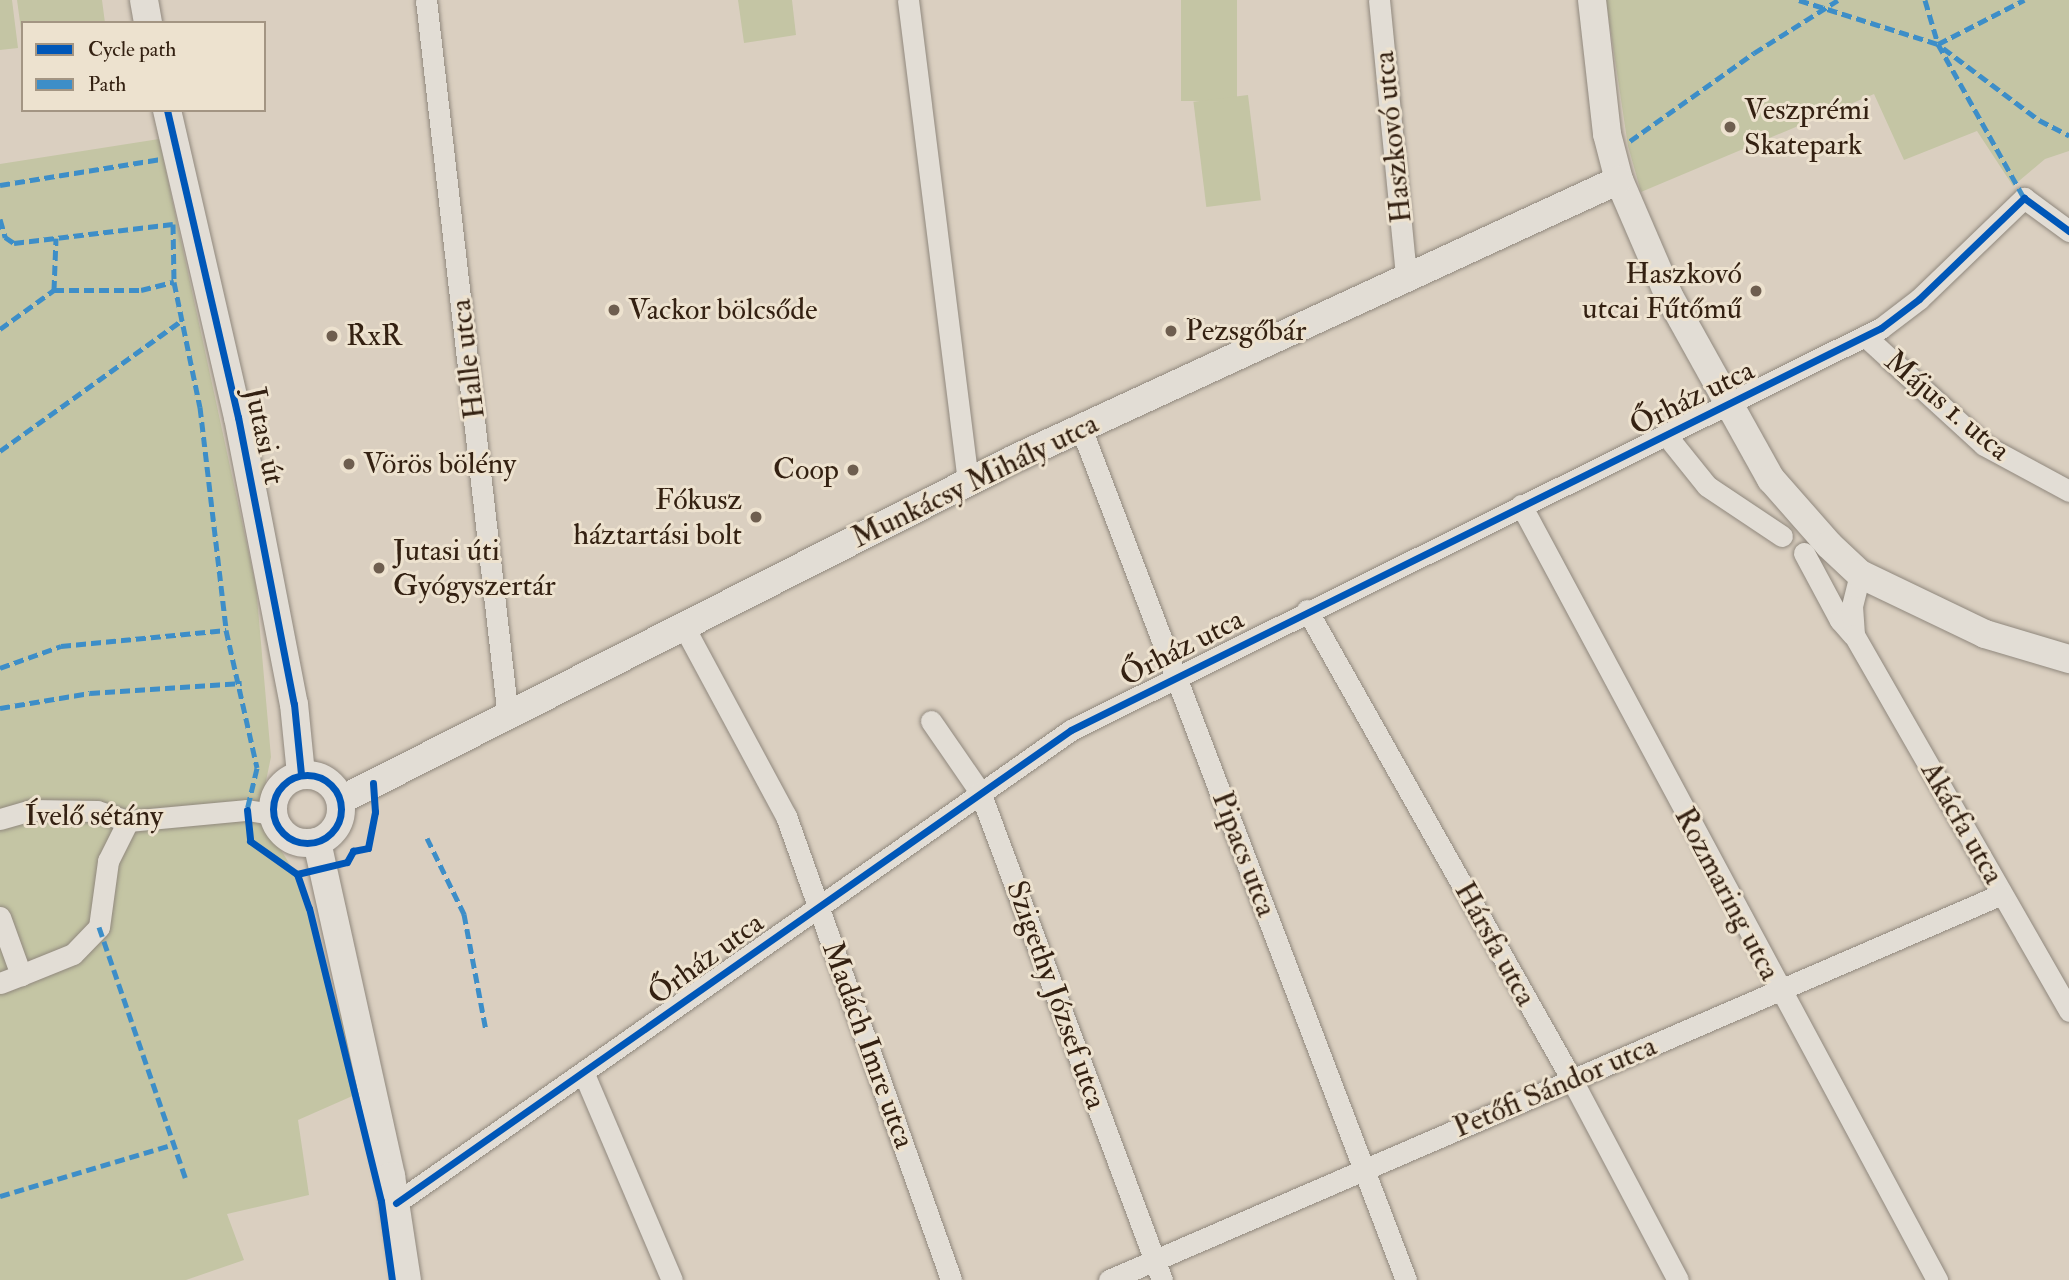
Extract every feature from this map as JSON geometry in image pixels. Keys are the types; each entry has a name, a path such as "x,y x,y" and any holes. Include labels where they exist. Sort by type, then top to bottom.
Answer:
{"street":[{"path":"144,0 148,21"},
{"name":"Halle utca","path":"426,0 508,718"},
{"path":"908,0 968,483"},
{"name":"Haszkovó utca","path":"1379,0 1406,275"},
{"path":"1592,0 1606,134 1619,180 1669,296 1728,408 1770,479 1829,545 1860,574 1985,634 2069,659"},
{"name":"Jutasi út","path":"167,112 241,431 294,704 301,775"},
{"name":"Munkácsy Mihály utca","path":"341,800 508,718 683,625 968,483 1406,275 1619,180"},
{"name":"Őrház utca","path":"396,1203 584,1074 1047,745 1307,610 1728,408 1900,316 2024,198 2069,231"},
{"name":"Május 1. utca","path":"1865,335 1984,445 2069,491"},
{"name":"Pipacs utca","path":"1082,428 1366,1168 1406,1280"},
{"path":"1666,436 1707,486 1782,536"},
{"name":"Rozmaring utca","path":"1521,505 1778,991 1937,1280"},
{"name":"Akácfa utca","path":"1804,553 1840,620 1854,635 2069,1011"},
{"name":"Akácfa utca","path":"1854,635 1852,606 1860,574"},
{"name":"Hársfa utca","path":"1307,610 1572,1080 1678,1280"},
{"name":"Madách Imre utca","path":"683,625 786,816 951,1280"},
{"name":"Szigethy József utca","path":"931,721 980,792 1158,1270"},
{"path":"301,775 330,783 341,800 334,830 317,842 289,838 273,814 279,788 301,775"},
{"name":"Ívelő sétány","path":"0,819 32,810 97,811 128,821 247,810 273,814"},
{"path":"0,983 73,954 99,927 108,861 128,821"},
{"path":"317,842 350,974 396,1203 407,1280"},
{"name":"Petőfi Sándor utca","path":"1108,1280 1158,1270 1366,1168 2002,894"},
{"path":"0,917 21,975"},
{"path":"584,1074 672,1280"}],"green space":[{"path":"0,0 12,0 18,48 0,50"},
{"path":"17,0 102,0 105,21 21,21 21,29"},
{"path":"738,0 792,0 796,35 744,43"},
{"path":"1181,0 1237,0 1237,101 1181,101"},
{"path":"1606,0 2069,0 2069,151 2045,159 2013,186 1977,131 1904,160 1874,94 1641,192 1628,146"},
{"path":"1248,95 1261,200 1206,207 1193,102"},
{"path":"159,139 256,586 271,757 259,814 292,868 366,1090 298,1120 309,1195 227,1214 244,1260 186,1280 0,1280 0,164"}],"marked path":[{"path":"1799,0 1938,44 2024,0"},
{"path":"1630,141 1754,53 1838,0"},
{"path":"1925,0 1938,44 2024,198"},
{"path":"1943,48 2039,120 2069,135"},
{"path":"0,185 161,159"},
{"path":"0,219 5,237 14,243 173,224 174,282 200,407 226,630 257,768 247,810"},
{"path":"54,290 56,238"},
{"path":"0,329 54,290 141,290 174,282"},
{"path":"0,451 181,321"},
{"path":"0,668 61,646 226,630"},
{"path":"0,708 90,693 242,683"},
{"path":"427,838 464,914 486,1030"},
{"path":"99,927 186,1180"},
{"path":"0,1196 171,1145"}],"cycle path":[{"path":"167,112 238,417 294,704 301,774"},
{"path":"396,1203 1071,730 1881,328 1919,299 2024,198 2069,231"},
{"path":"300,775 314,775 326,780 336,790 341,809 336,828 326,838 314,843 300,843 288,838 278,828 273,816 273,802 278,790 288,780 300,775"},
{"path":"297,874 347,862 353,851 368,848 375,812 373,783"},
{"path":"247,810 250,841 297,874 309,908 381,1201 392,1280"}],"place":[{"name":"Veszprémi Skatepark","path":"1730,127"},
{"name":"Haszkovó utcai Fűtőmű","path":"1756,291"},
{"name":"Vackor bölcsőde","path":"614,310"},
{"name":"Pezsgőbár","path":"1171,331"},
{"name":"RxR","path":"332,336"},
{"name":"Vörös bölény","path":"349,464"},
{"name":"Coop","path":"853,470"},
{"name":"Fókusz háztartási bolt","path":"756,517"},
{"name":"Jutasi úti Gyógyszertár","path":"379,568"}]}
